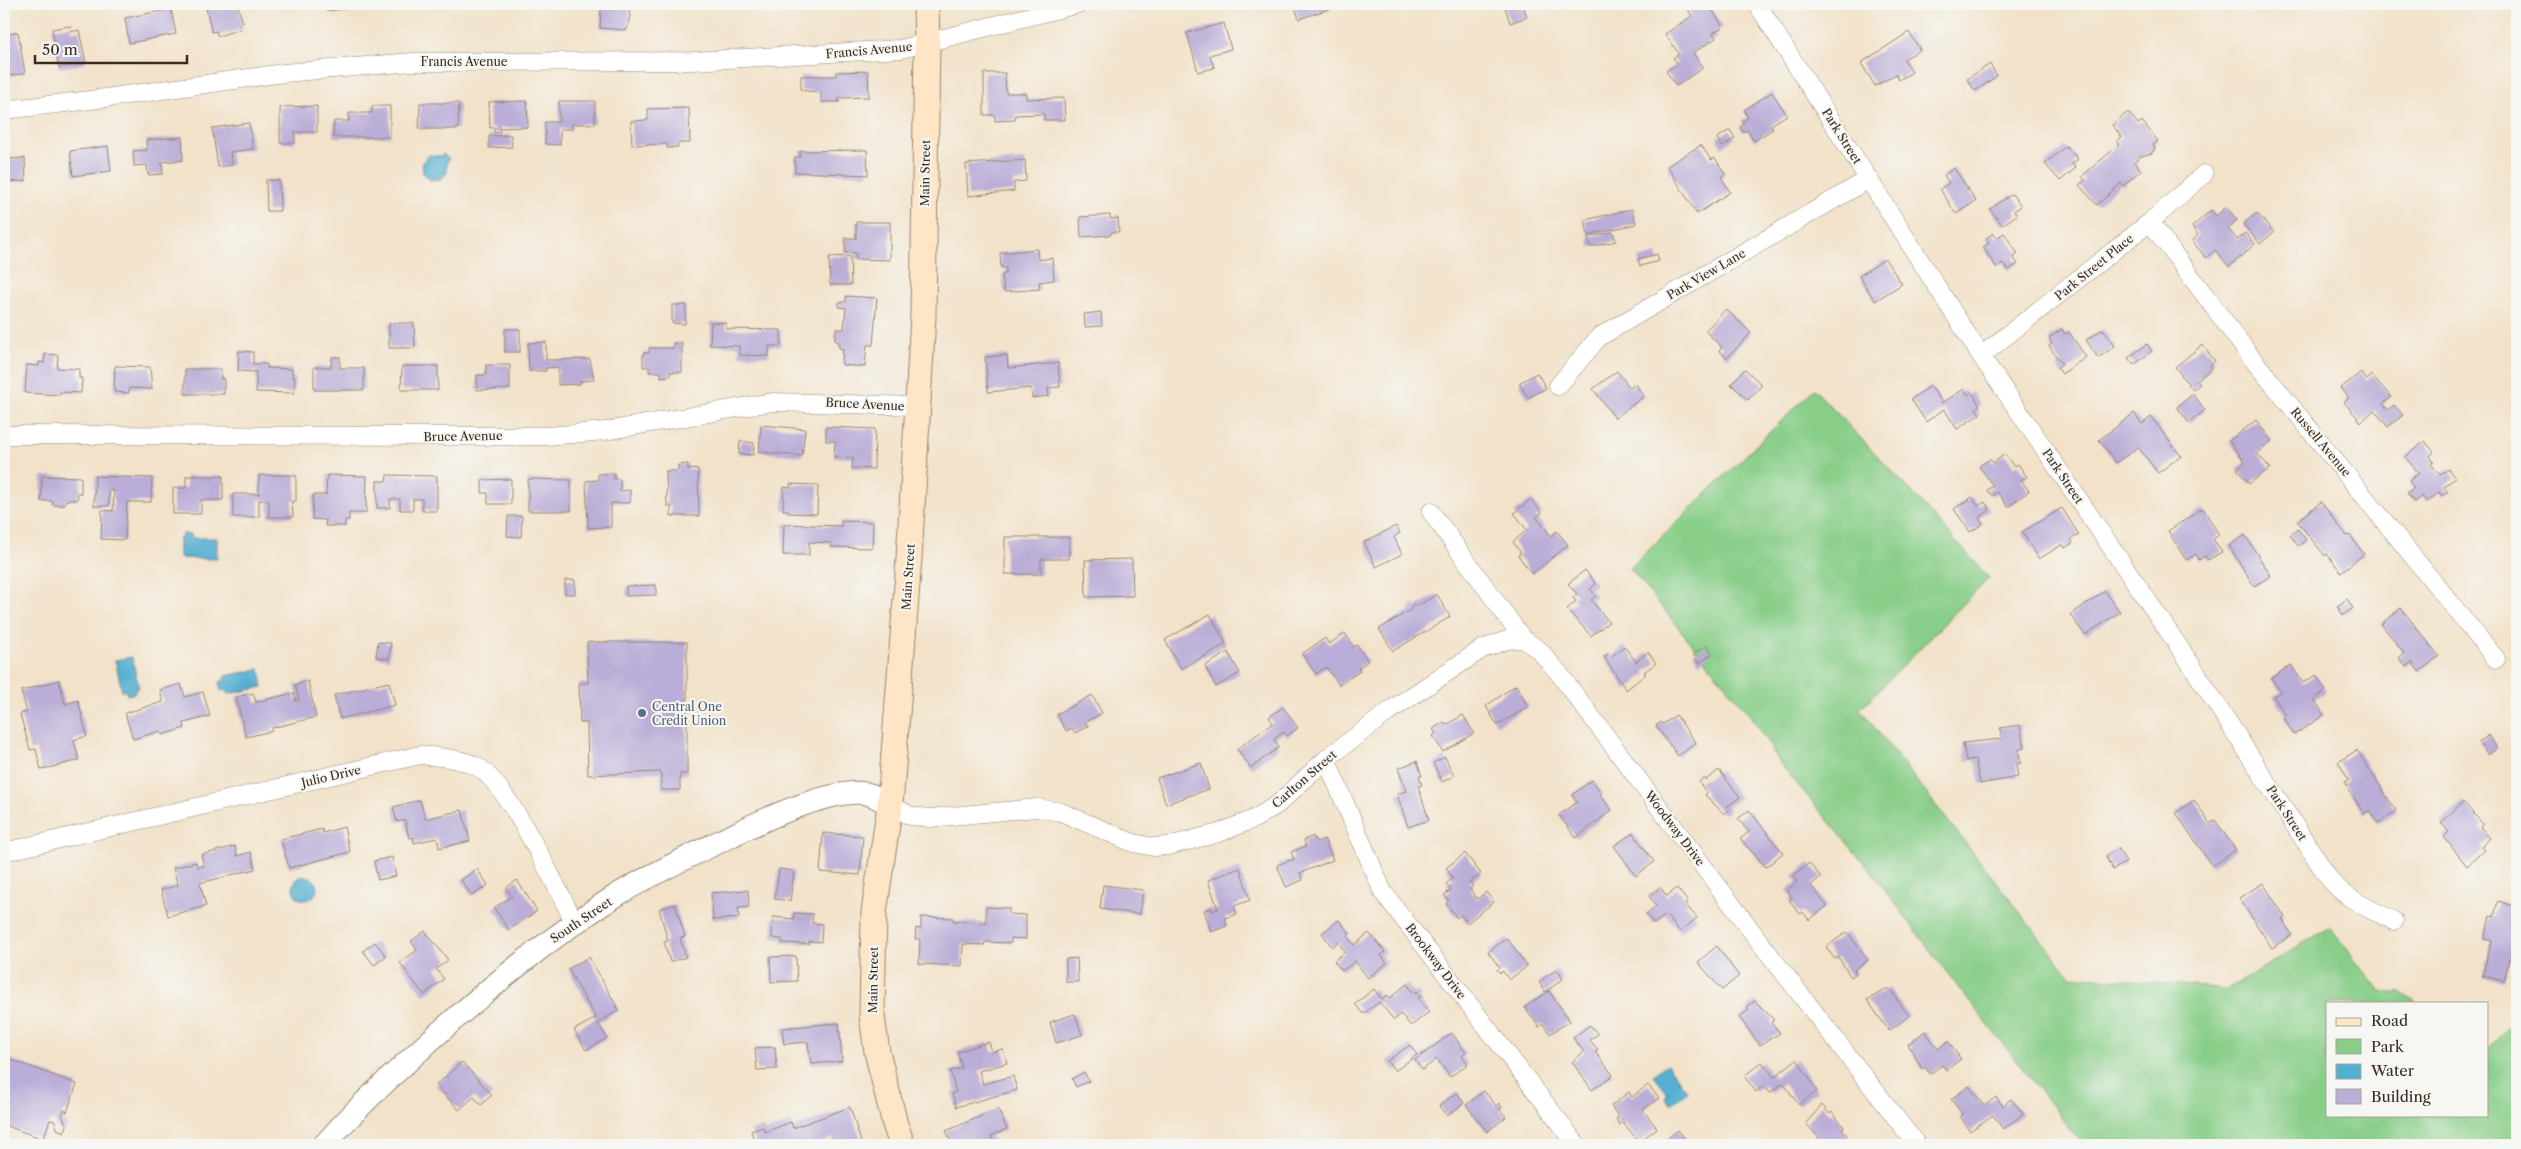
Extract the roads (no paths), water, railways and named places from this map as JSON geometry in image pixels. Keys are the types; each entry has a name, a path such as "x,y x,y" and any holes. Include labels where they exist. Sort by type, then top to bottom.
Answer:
{"main road":[{"name":"Main Street","path":"902,1145 877,1052 872,1016 874,912 890,805 904,635 918,406 923,316 926,4"}],"street":[{"name":"Francis Avenue","path":"4,110 284,73 408,62 692,60 901,49 927,44 1078,4"},
{"name":"Park Street","path":"1757,4 1981,356 2190,663 2331,881 2352,900 2394,921"},
{"name":"Park Street Place","path":"1981,356 2150,222 2204,174"},
{"name":"Park View Lane","path":"1558,386 1600,336 1869,179"},
{"name":"Russell Avenue","path":"2150,222 2251,357 2496,659"},
{"name":"Bruce Avenue","path":"4,435 542,436 597,432 772,402 918,406"},
{"name":"Woodway Drive","path":"1430,512 1523,639 1539,650 1558,672 1759,941 1918,1145"},
{"name":"Carlton Street","path":"890,805 910,816 930,818 1037,808 1062,812 1133,843 1154,847 1168,846 1219,833 1256,818 1278,804 1326,759 1391,710 1482,649 1507,640 1523,639"},
{"name":"Julio Drive","path":"4,852 420,755 451,758 477,767 492,778 513,807 575,923"},
{"name":"Brookway Drive","path":"1326,759 1384,892 1577,1145"},
{"name":"South Street","path":"324,1145 381,1086 494,983 575,923 659,871 747,828 794,808 831,797 862,792 876,796 890,805"}],"water":[{"path":"443,154 449,159 447,162 447,173 440,179 430,180 423,173 422,162 429,155 441,156"},
{"path":"182,534 191,534 192,538 217,538 217,559 179,558 179,538 182,538"},
{"path":"132,657 139,688 135,689 135,693 127,695 126,691 122,691 115,660"},
{"path":"260,669 263,687 228,694 224,690 221,691 219,682 223,681 225,676"},
{"path":"305,876 314,879 317,888 314,897 305,900 296,897 293,888 296,879"},
{"path":"1667,1064 1688,1092 1670,1104 1665,1097 1668,1094 1653,1075"}],"place":[{"name":"Central One Credit Union","path":"642,713"}]}
